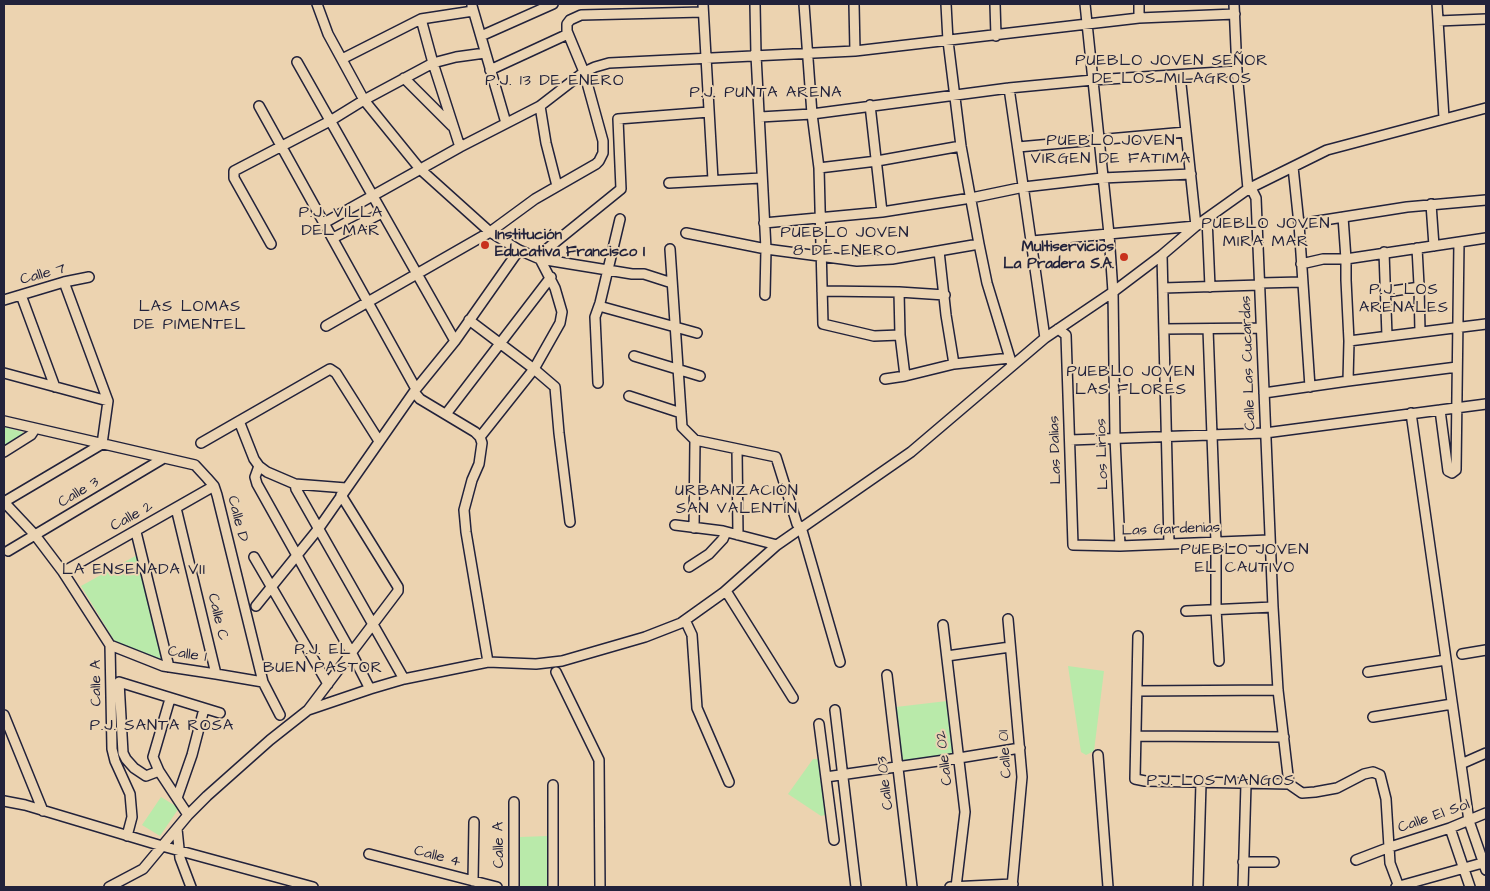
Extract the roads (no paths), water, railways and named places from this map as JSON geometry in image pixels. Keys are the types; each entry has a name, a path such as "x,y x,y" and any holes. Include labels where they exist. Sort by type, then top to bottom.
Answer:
{"street":[{"path":"317,4 328,34 364,100 420,169 490,232 519,250 539,258 632,274 644,274 672,283"},
{"path":"480,36 553,4"},
{"path":"755,4 761,178 766,249 765,295"},
{"path":"804,4 812,114 819,168 822,324 874,336 900,335"},
{"path":"854,4 855,51"},
{"path":"946,4 948,41 961,146 979,244 987,283 1012,362"},
{"path":"995,4 996,36"},
{"name":"Los Lirios","path":"1085,4 1109,234 1113,292 1115,438 1120,546"},
{"path":"1139,4 1140,18"},
{"name":"Calle Las Cucardas","path":"1234,4 1237,71 1248,189 1253,192 1256,198 1269,540 1278,690 1289,784"},
{"path":"1437,4 1444,118"},
{"path":"342,59 422,19 472,8 506,123"},
{"path":"326,326 490,232 535,199 596,164 602,153 603,141 584,72 566,28 568,22 573,18 581,15 656,8 703,8 713,180"},
{"path":"324,223 460,147 540,106 584,72 609,63 855,51 1140,18 1234,14"},
{"path":"422,19 433,63 460,147"},
{"path":"1438,21 1486,19"},
{"path":"490,70 568,34"},
{"path":"271,244 234,178 234,171 330,121 364,100 433,63 456,57 486,53"},
{"path":"297,62 455,341"},
{"path":"760,117 812,114 1009,88 1093,80 1237,71"},
{"path":"1180,75 1196,226"},
{"path":"404,78 453,127"},
{"path":"1009,88 1045,338"},
{"path":"870,105 882,212"},
{"path":"259,106 420,399 475,432 480,437 482,443 479,464 472,480 464,510 488,662"},
{"path":"540,106 546,143 557,186"},
{"path":"308,710 404,678 488,662 536,664 562,661 645,637 681,623 726,590 777,545 801,527 911,452 1012,362 1058,328 1113,292 1162,255 1206,218 1248,189 1327,150 1486,108"},
{"path":"539,258 621,189 618,118 708,112"},
{"path":"1018,146 1186,132"},
{"path":"819,168 877,161 961,146"},
{"path":"1293,167 1310,387"},
{"path":"764,223 882,212 971,198 1024,187 1102,178 1191,174"},
{"path":"669,183 761,178"},
{"path":"1298,224 1407,207 1486,200"},
{"path":"1431,204 1434,246"},
{"path":"333,238 382,212"},
{"path":"1343,217 1349,341 1348,381"},
{"path":"1206,218 1210,287"},
{"path":"598,382 595,316 620,219"},
{"path":"1032,241 1196,226"},
{"path":"686,233 766,249 857,262 892,259 979,244"},
{"path":"1301,264 1324,259 1346,259 1486,238"},
{"path":"1440,410 1448,471 1452,473 1456,470 1459,242"},
{"path":"1417,248 1420,287 1420,332"},
{"path":"670,249 682,427 695,440 776,457 797,524 801,527 840,662"},
{"path":"256,606 319,528 415,391 455,341 519,250"},
{"path":"939,251 954,364"},
{"path":"1384,252 1387,336"},
{"path":"1162,255 1169,544"},
{"path":"480,437 534,369 560,323 562,312 559,299 551,277 539,258"},
{"name":"Calle 7","path":"4,300 64,282 89,277"},
{"path":"446,414 551,277"},
{"path":"4,502 102,444 108,401 64,282"},
{"path":"1163,288 1302,282"},
{"path":"1386,292 1420,287"},
{"path":"822,291 899,292 945,295"},
{"path":"899,292 900,335 905,376"},
{"path":"21,295 55,387"},
{"path":"599,306 697,333"},
{"path":"469,320 534,369 555,389 570,522"},
{"path":"1349,341 1486,324"},
{"name":"Las Dalias","path":"1058,328 1066,335 1072,545"},
{"path":"1164,329 1262,328"},
{"path":"1208,329 1219,661"},
{"path":"634,356 700,376"},
{"path":"885,379 954,364 1012,362"},
{"path":"1264,393 1457,367"},
{"path":"201,443 330,369 336,373 379,442"},
{"path":"4,372 108,401"},
{"path":"629,396 681,413"},
{"path":"1070,440 1265,433 1486,404"},
{"path":"1138,636 1135,780 1289,784 1302,793 1337,788 1364,774 1373,772 1380,775 1386,799 1390,863 1398,887 1464,868 1485,865 1469,821 1411,413"},
{"name":"Calle D","path":"4,421 195,465 214,486 263,682 280,715"},
{"path":"239,421 254,458 259,466 267,472 295,484 344,492"},
{"path":"4,452 31,435 35,429"},
{"path":"694,528 695,440"},
{"path":"737,449 738,535"},
{"name":"Calle 3","path":"8,551 164,458"},
{"path":"259,466 255,479 370,689"},
{"path":"295,484 296,489 404,678"},
{"name":"Calle 2","path":"63,572 214,486"},
{"path":"109,887 142,869 188,815 207,796 270,740 308,710 396,595 398,587 344,492"},
{"name":"Calle A","path":"4,502 34,535 63,572 110,645 112,749 114,761 130,794 132,817 128,836"},
{"name":"Calle C","path":"176,508 216,674"},
{"path":"675,525 726,532 777,545"},
{"path":"136,532 169,667"},
{"path":"689,567 709,554 723,539 726,532"},
{"name":"Las Gardenias","path":"1072,545 1120,546 1269,540"},
{"path":"254,557 328,684"},
{"path":"726,590 793,698"},
{"path":"1186,611 1273,606"},
{"name":"Calle 01","path":"1008,619 1022,778 1012,885"},
{"path":"685,620 692,635 697,708 729,782"},
{"name":"Calle 02","path":"943,624 966,812 956,887"},
{"name":"Calle 1","path":"110,645 163,666 263,682"},
{"path":"947,656 1010,647"},
{"path":"1462,654 1486,650"},
{"path":"1368,672 1446,660"},
{"path":"556,672 599,760 600,887"},
{"name":"Calle 03","path":"887,675 912,887"},
{"path":"159,771 146,776 126,760 123,753 119,682 220,713"},
{"path":"1137,691 1278,690"},
{"path":"170,699 152,757 188,815"},
{"path":"1373,717 1452,704"},
{"path":"177,798 192,755 204,709"},
{"path":"835,710 856,887"},
{"path":"4,715 43,811"},
{"path":"819,724 834,840"},
{"path":"1136,736 1284,737"},
{"path":"826,778 1020,748"},
{"path":"1461,764 1486,753"},
{"path":"1098,755 1108,887"},
{"path":"1198,887 1201,783"},
{"path":"1243,887 1246,784"},
{"path":"553,785 553,887"},
{"path":"4,801 26,805 179,851 313,887"},
{"name":"Calle A","path":"514,802 514,887"},
{"name":"Calle El Sol","path":"1356,860 1450,828 1486,813"},
{"path":"473,881 474,822"},
{"path":"1450,828 1470,887"},
{"path":"177,829 180,858 191,887"},
{"name":"Calle 4","path":"369,854 498,887"},
{"path":"1243,862 1274,862"},
{"path":"950,887 1012,885"}],"place":[{"name":"Institución Educativa Francisco I","path":"485,245"},
{"name":"Multiservicios La Pradera S.A.","path":"1124,257"}],"district":[{"name":"PUEBLO JOVEN SEÑOR DE LOS MILAGROS","path":"1172,71"},
{"name":"P.J. 13 DE ENERO","path":"555,82"},
{"name":"P.J. PUNTA ARENA","path":"766,94"},
{"name":"PUEBLO JOVEN VIRGEN DE FATIMA","path":"1111,151"},
{"name":"P.J. VILLA DEL MAR","path":"341,223"},
{"name":"PUEBLO JOVEN MIRA MAR","path":"1266,234"},
{"name":"PUEBLO JOVEN 8 DE ENERO","path":"845,243"},
{"name":"P.J. LOS ARENALES","path":"1404,300"},
{"name":"LAS LOMAS DE PIMENTEL","path":"190,317"},
{"name":"PUEBLO JOVEN LAS FLORES","path":"1131,382"},
{"name":"URBANIZACIÓN SAN VALENTÍN","path":"737,501"},
{"name":"PUEBLO JOVEN EL CAUTIVO","path":"1245,560"},
{"name":"LA ENSENADA VII","path":"134,571"},
{"name":"P.J. EL BUEN PASTOR","path":"323,660"},
{"name":"P.J. SANTA ROSA","path":"162,727"},
{"name":"P.J. LOS MANGOS","path":"1221,782"}]}
